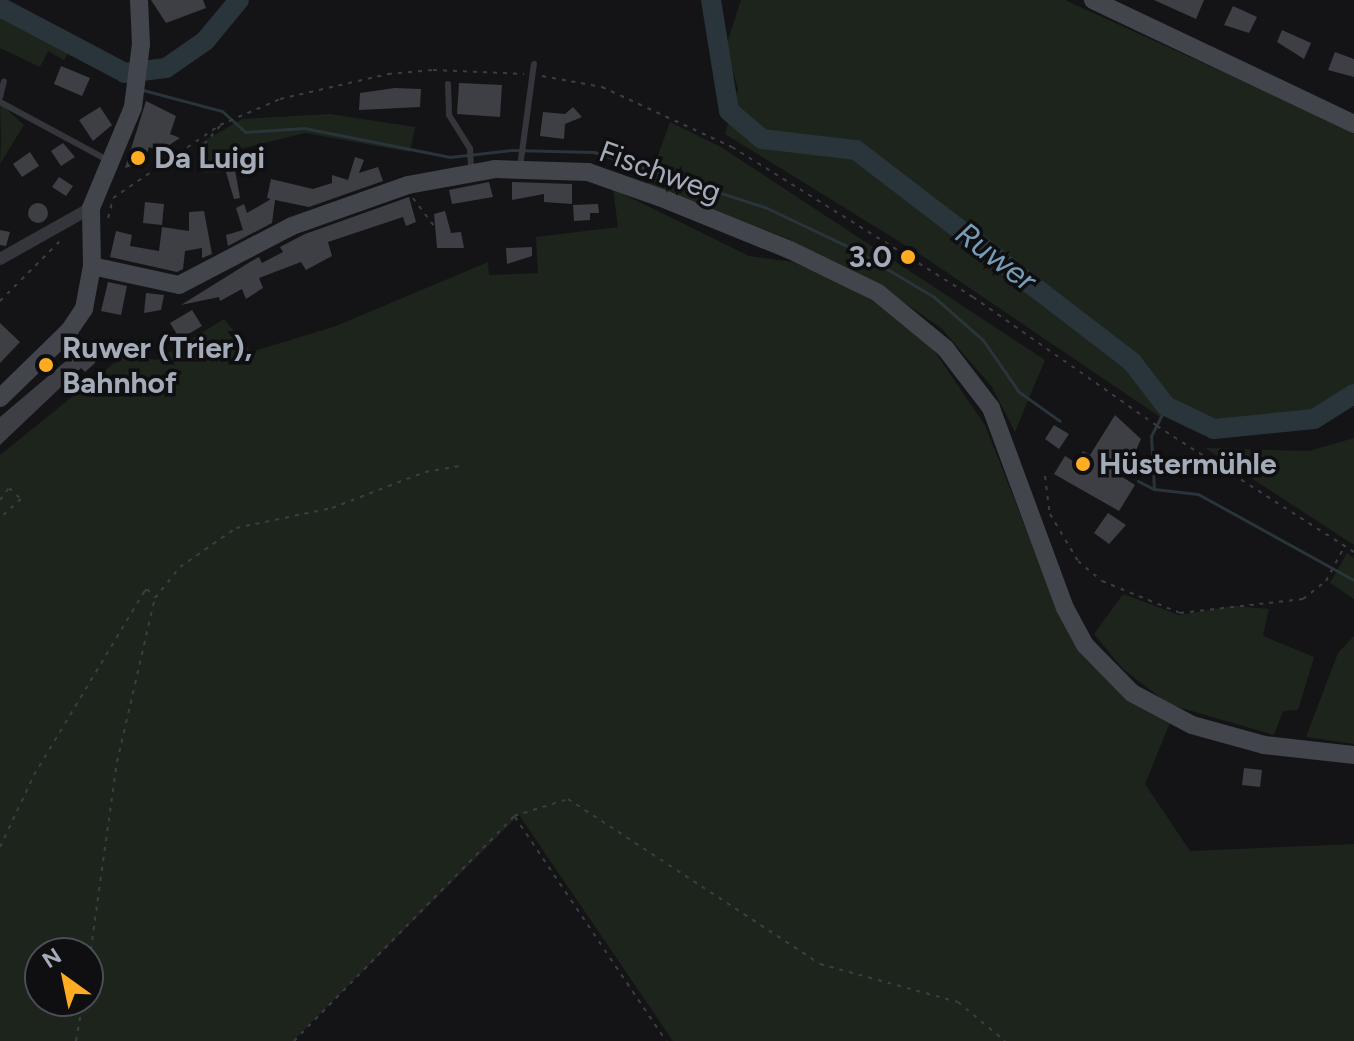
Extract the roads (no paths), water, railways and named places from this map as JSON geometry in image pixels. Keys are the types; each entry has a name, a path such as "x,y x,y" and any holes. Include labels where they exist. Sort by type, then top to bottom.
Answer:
{"main road":[{"path":"1093,0 1354,124"},
{"path":"0,398 74,324 87,298 92,266 91,208 133,107 141,44 140,8"},
{"name":"Fischweg","path":"92,266 179,285 292,226 471,166 520,160 588,172 659,197 827,266 921,323 969,374 991,408 1053,576 1085,645 1132,693 1161,712 1264,745 1354,755"}],"street":[{"path":"0,259 91,208"}],"lane":[{"path":"520,160 534,64"},
{"path":"4,81 0,99 112,163"},
{"path":"448,84 449,115 470,149 471,166"}],"waterway":[{"name":"Ruwer","path":"0,7 125,73 166,68 205,41 239,0"},
{"name":"Ruwer","path":"711,0 729,111 762,139 856,150 1132,362 1166,406 1214,429 1314,419 1354,394"},
{"path":"143,90 222,111 245,132 304,128 450,157 511,150 594,152 767,208 855,250 934,297 983,340 1019,392 1060,421"},
{"path":"1154,489 1151,436 1166,406"},
{"path":"1138,481 1154,489 1198,494 1354,580"}],"place":[{"name":"Da Luigi","path":"138,158"},
{"name":"3.0","path":"908,257"},
{"name":"Ruwer (Trier), Bahnhof","path":"46,365"},
{"name":"Hüstermühle","path":"1083,464"}]}
